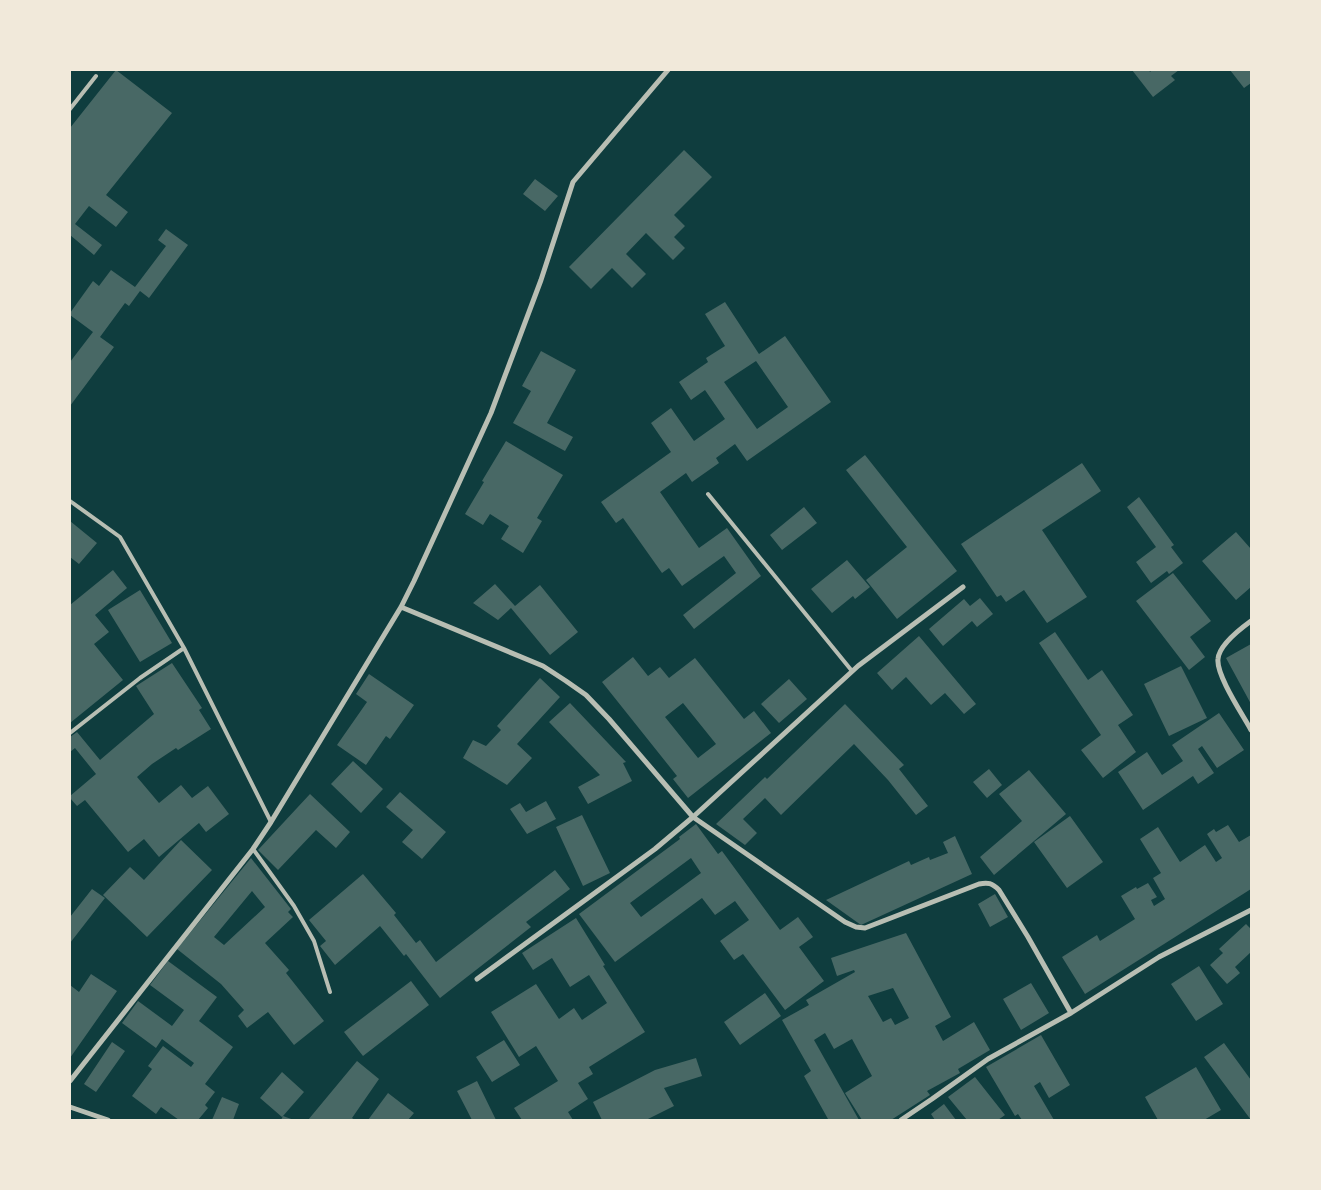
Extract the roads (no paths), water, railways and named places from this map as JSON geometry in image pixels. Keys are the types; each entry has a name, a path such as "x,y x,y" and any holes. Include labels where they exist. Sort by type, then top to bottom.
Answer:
{"street":[{"path":"70,1081 253,850 272,822 401,608 491,412 541,280 573,182 668,70"},
{"path":"477,979 655,850 852,671 963,587"},
{"path":"401,608 543,666 586,695 693,817 845,922 865,928 979,884 986,882 993,884 999,890 1024,929 1071,1013"},
{"path":"1251,621 1224,645 1218,659 1221,676 1251,730"},
{"path":"901,1120 988,1058 1071,1013 1158,957 1251,910"},
{"path":"70,1107 108,1120"}],"lane":[{"path":"70,109 96,76"},
{"path":"708,494 852,671"},
{"path":"70,501 120,537 184,648 272,822"},
{"path":"70,733 140,678 184,648"},
{"path":"253,850 294,906 314,941 330,992"}]}
